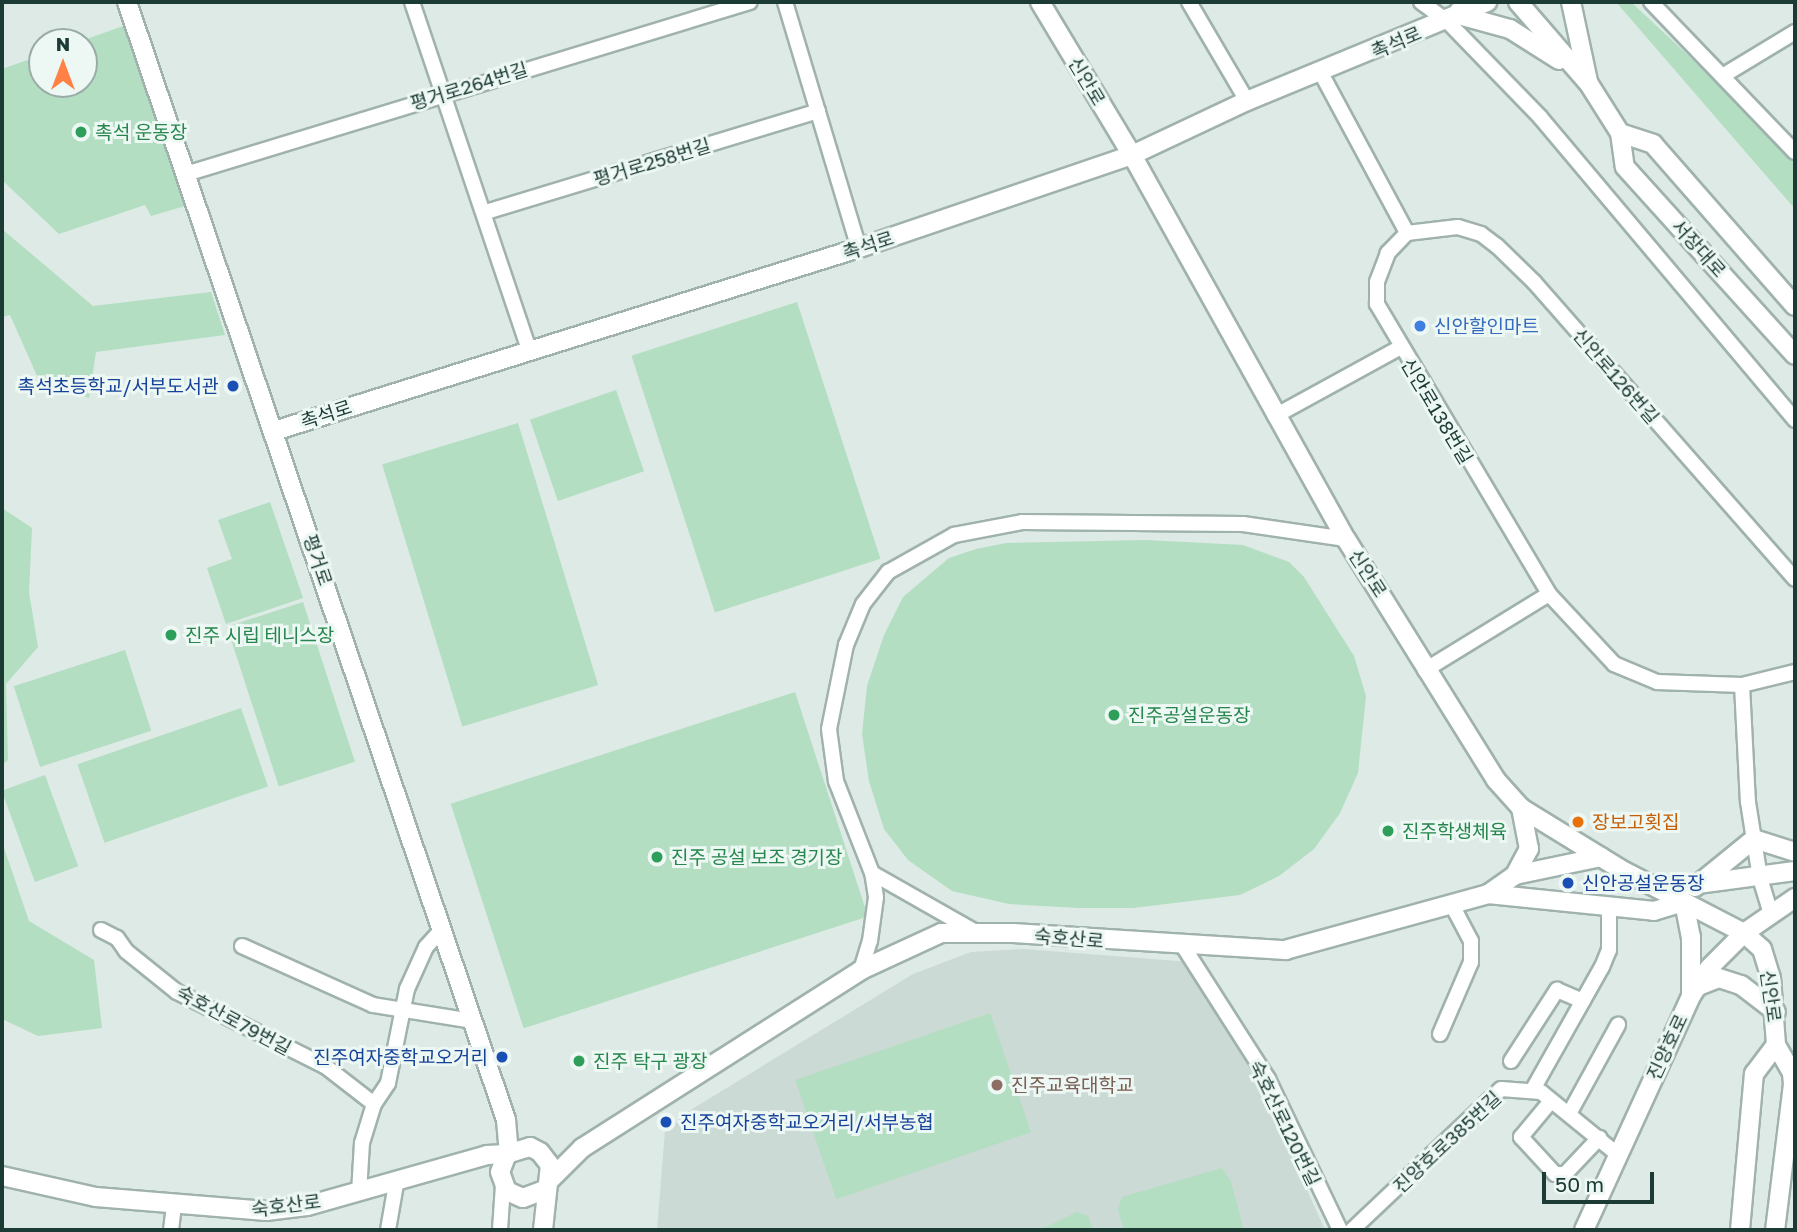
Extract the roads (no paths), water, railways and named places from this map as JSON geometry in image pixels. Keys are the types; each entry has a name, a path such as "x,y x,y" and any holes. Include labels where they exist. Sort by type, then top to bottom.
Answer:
{"street":[{"name":"평거로","path":"127,2 189,173 506,1120 508,1153"},
{"path":"412,2 486,212 529,349"},
{"name":"평거로264번길","path":"189,173 443,93 750,2"},
{"path":"785,2 859,248"},
{"name":"신안로","path":"1040,2 1132,155 1275,416 1346,539 1472,746 1521,808 1601,857 1744,933 1762,949 1776,1012 1776,1045 1794,1077 1775,1230"},
{"path":"1189,2 1247,102"},
{"name":"촉석로","path":"1421,2 1455,12"},
{"name":"촉석로","path":"274,431 529,349 859,248 1132,155 1455,12 1487,2"},
{"name":"서장대로","path":"1518,2 1589,85 1620,133 1625,167 1795,355"},
{"path":"1571,2 1589,85"},
{"path":"1651,2 1724,75 1795,152"},
{"path":"1455,12 1510,29 1536,42 1589,85"},
{"path":"1455,12 1795,420"},
{"path":"1724,75 1795,32"},
{"path":"1321,73 1407,233 1388,253 1377,282 1377,304 1399,348"},
{"name":"평거로258번길","path":"486,212 818,111"},
{"name":"서장대로","path":"1620,133 1653,144 1795,306"},
{"name":"신안로126번길","path":"1407,233 1458,227 1480,234 1497,246 1534,282 1794,577"},
{"name":"신안로138번길","path":"1275,416 1399,348 1549,594"},
{"path":"861,970 874,918 872,873 836,781 829,729 846,645 863,604 888,572 954,534 1022,522 1243,524 1346,539"},
{"path":"1425,670 1549,594 1614,664 1657,682 1742,685 1795,672"},
{"path":"1742,685 1742,746 1760,878 1771,914"},
{"path":"1515,875 1529,849 1521,808"},
{"path":"1754,839 1795,852"},
{"path":"1696,887 1754,839"},
{"name":"숙호산로","path":"582,1148 861,970 941,933 974,931 1183,946 1284,950 1308,947 1488,894 1515,875 1601,857"},
{"path":"1660,890 1795,871"},
{"path":"872,873 974,931"},
{"path":"1488,894 1654,911 1684,902 1691,937 1694,991 1719,978 1741,985 1776,1012"},
{"name":"진양호로","path":"1584,1230 1694,991 1744,933 1795,898"},
{"path":"1440,1034 1471,962 1471,941 1452,905"},
{"path":"1532,1091 1609,950 1609,906"},
{"path":"359,1193 362,1143 374,1104 387,1083 401,1011 417,965 442,929"},
{"name":"숙호산로79번길","path":"101,930 117,938 126,951 177,992 325,1066 374,1104"},
{"path":"242,946 373,1005 473,1021"},
{"name":"숙호산로120번길","path":"1183,946 1268,1079 1313,1182 1340,1230"},
{"path":"1511,1061 1557,990 1583,1001"},
{"path":"1569,1114 1618,1025"},
{"name":"신안로","path":"1740,1230 1754,1074 1776,1045"},
{"name":"진양호로385번길","path":"1352,1230 1501,1089 1532,1091 1551,1101 1617,1154"},
{"path":"1551,1101 1521,1137 1555,1174 1565,1174 1599,1138"},
{"path":"474,1162 508,1189 543,1230 550,1165 506,1120"},
{"path":"500,1230 508,1189 508,1153 523,1147 538,1150 582,1148"},
{"path":"508,1189 532,1197 582,1148"},
{"name":"숙호산로","path":"2,1175 96,1197 267,1211 359,1193 474,1162 493,1154 508,1153"},
{"path":"388,1230 396,1184"},
{"path":"171,1230 174,1204"}],"place":[{"name":"촉석 운동장","path":"81,132"},
{"name":"신안할인마트","path":"1420,326"},
{"name":"촉석초등학교/서부도서관","path":"233,386"},
{"name":"진주 시립 테니스장","path":"171,635"},
{"name":"진주공설운동장","path":"1114,715"},
{"name":"장보고횟집","path":"1578,822"},
{"name":"진주학생체육","path":"1388,831"},
{"name":"진주 공설 보조 경기장","path":"657,857"},
{"name":"신안공설운동장","path":"1568,883"},
{"name":"진주여자중학교오거리","path":"502,1057"},
{"name":"진주 탁구 광장","path":"579,1061"},
{"name":"진주교육대학교","path":"997,1085"},
{"name":"진주여자중학교오거리/서부농협","path":"666,1122"}]}
